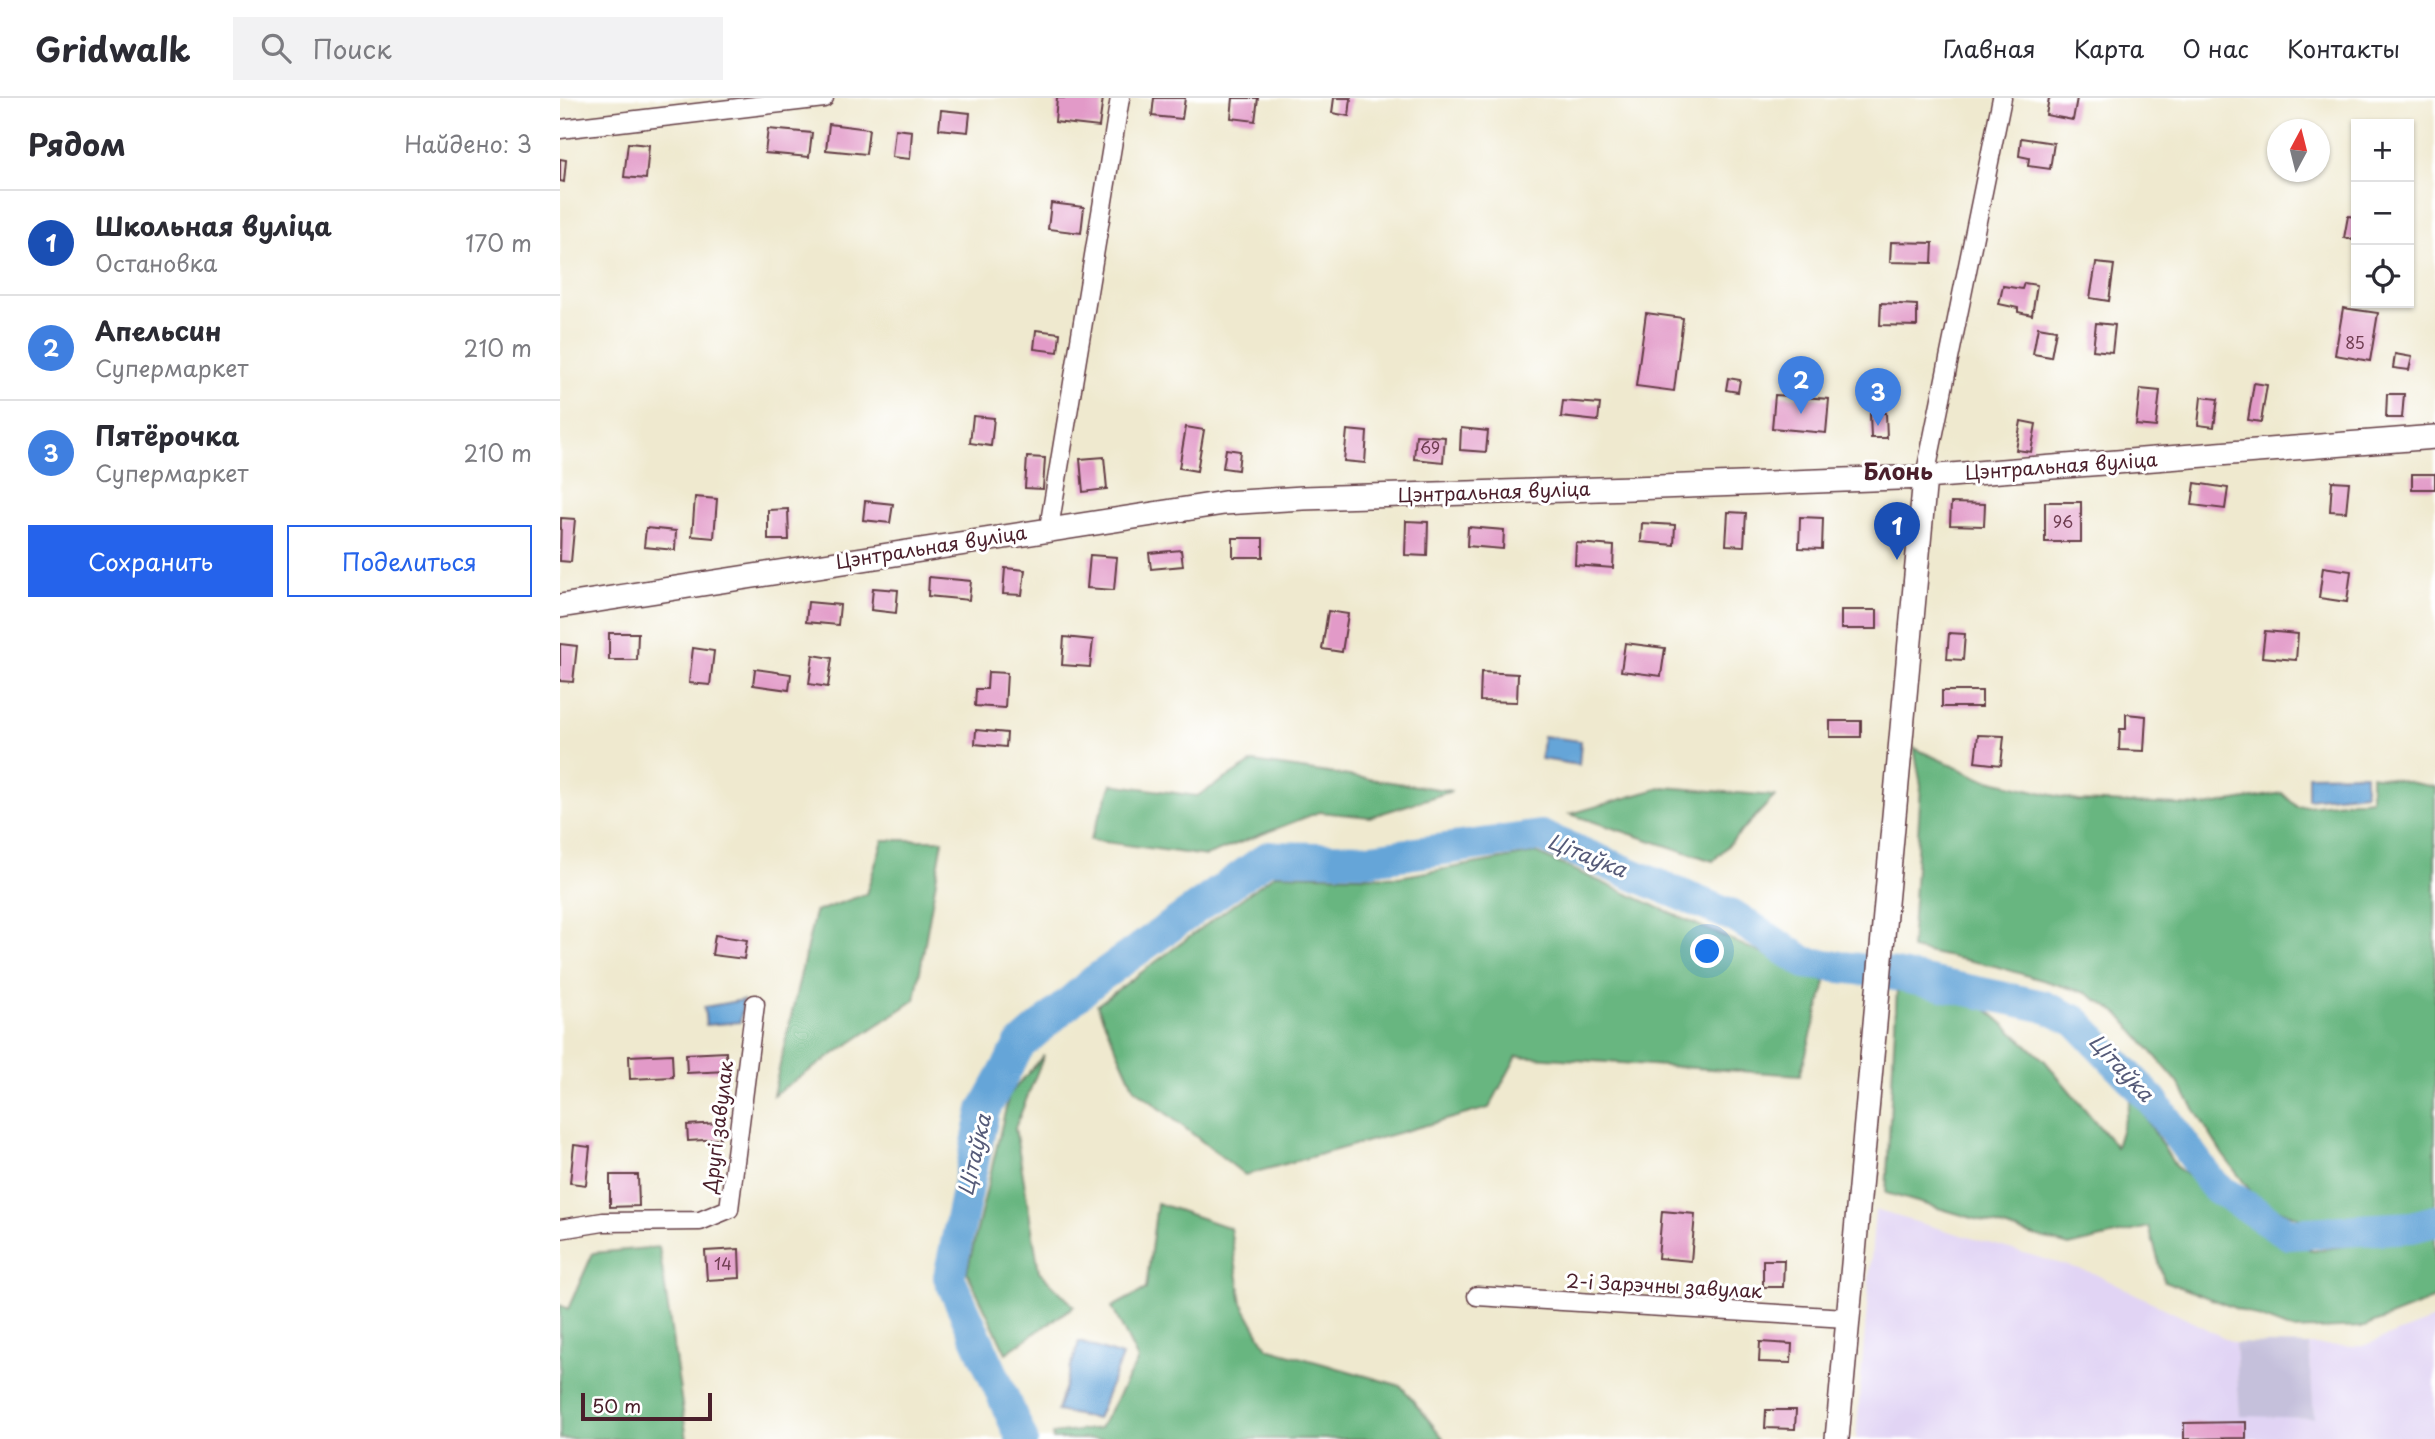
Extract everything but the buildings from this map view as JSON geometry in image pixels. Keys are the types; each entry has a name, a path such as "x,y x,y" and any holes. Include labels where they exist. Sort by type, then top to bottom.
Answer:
{"main road":[{"name":"Цэнтральная вуліца","path":"560,606 1049,528 1224,503 1925,477 2435,437"},
{"path":"1837,1439 1925,477"}],"street":[{"path":"560,129 824,98"},
{"path":"1049,528 1120,98"},
{"path":"1925,477 2002,98"},
{"name":"Другі завулак","path":"560,1229 603,1222 700,1221 729,1209 755,1004"},
{"name":"2-і Зарэчны завулак","path":"1477,1296 1847,1318"}],"shaded area":[{"path":"1875,1210 2093,1273 2235,1343 2240,1415 2314,1418 2309,1345 2362,1346 2435,1319 2435,1439 1856,1439"},
{"path":"2235,1343 2309,1345 2314,1418 2240,1416"}],"green space":[{"path":"1914,748 1980,778 2078,801 2205,806 2282,793 2297,807 2371,799 2371,775 2435,787 2435,1212 2362,1223 2302,1219 2258,1201 2223,1155 2177,1081 2119,1014 2086,993 1995,966 1911,949 1921,785"},
{"path":"1253,762 1452,791 1370,817 1319,812 1206,856 1090,840 1112,784 1197,796"},
{"path":"1664,787 1775,796 1713,861 1570,814"},
{"path":"883,840 943,840 915,1000 773,1095 815,912 866,894"},
{"path":"1536,853 1826,982 1800,1075 1517,1056 1489,1108 1245,1175 1134,1088 1097,1005 1275,874 1399,877"},
{"path":"1897,988 1982,1005 2045,1061 2116,1147 2132,1095 2175,1166 2247,1220 2313,1251 2435,1232 2435,1299 2364,1327 2292,1330 2164,1281 2149,1227 2069,1246 1886,1193"},
{"path":"1044,1055 1015,1128 1039,1271 1074,1306 1006,1353 967,1272 1009,1095"},
{"path":"1157,1203 1230,1228 1242,1303 1267,1348 1401,1386 1444,1439 1053,1439 1052,1434 1100,1428 1138,1360 1112,1307 1146,1289"},
{"path":"659,1247 687,1439 560,1439 560,1305 568,1309 593,1253"}],"water":[{"path":"1543,736 1581,741 1579,765 1541,759"},
{"path":"2365,774 2365,793 2308,799 2308,775"},
{"path":"743,1000 740,1022 706,1025 704,1007"},
{"path":"1079,1342 1122,1356 1097,1419 1057,1411"}],"waterway":[{"name":"Цітаўка","path":"1022,1439 949,1277 984,1110 1019,1046 1094,981 1268,857 1371,859 1541,836 1737,918 1806,963 1876,971 2043,1006 2076,1021 2152,1100 2214,1186 2289,1234 2412,1227 2435,1221"}],"place":[{"name":"Апельсин","path":"1801,414"},
{"name":"Пятёрочка","path":"1878,426"},
{"name":"Школьная вуліца","path":"1897,560"}],"district":[{"name":"Блонь","path":"1898,472"}]}
